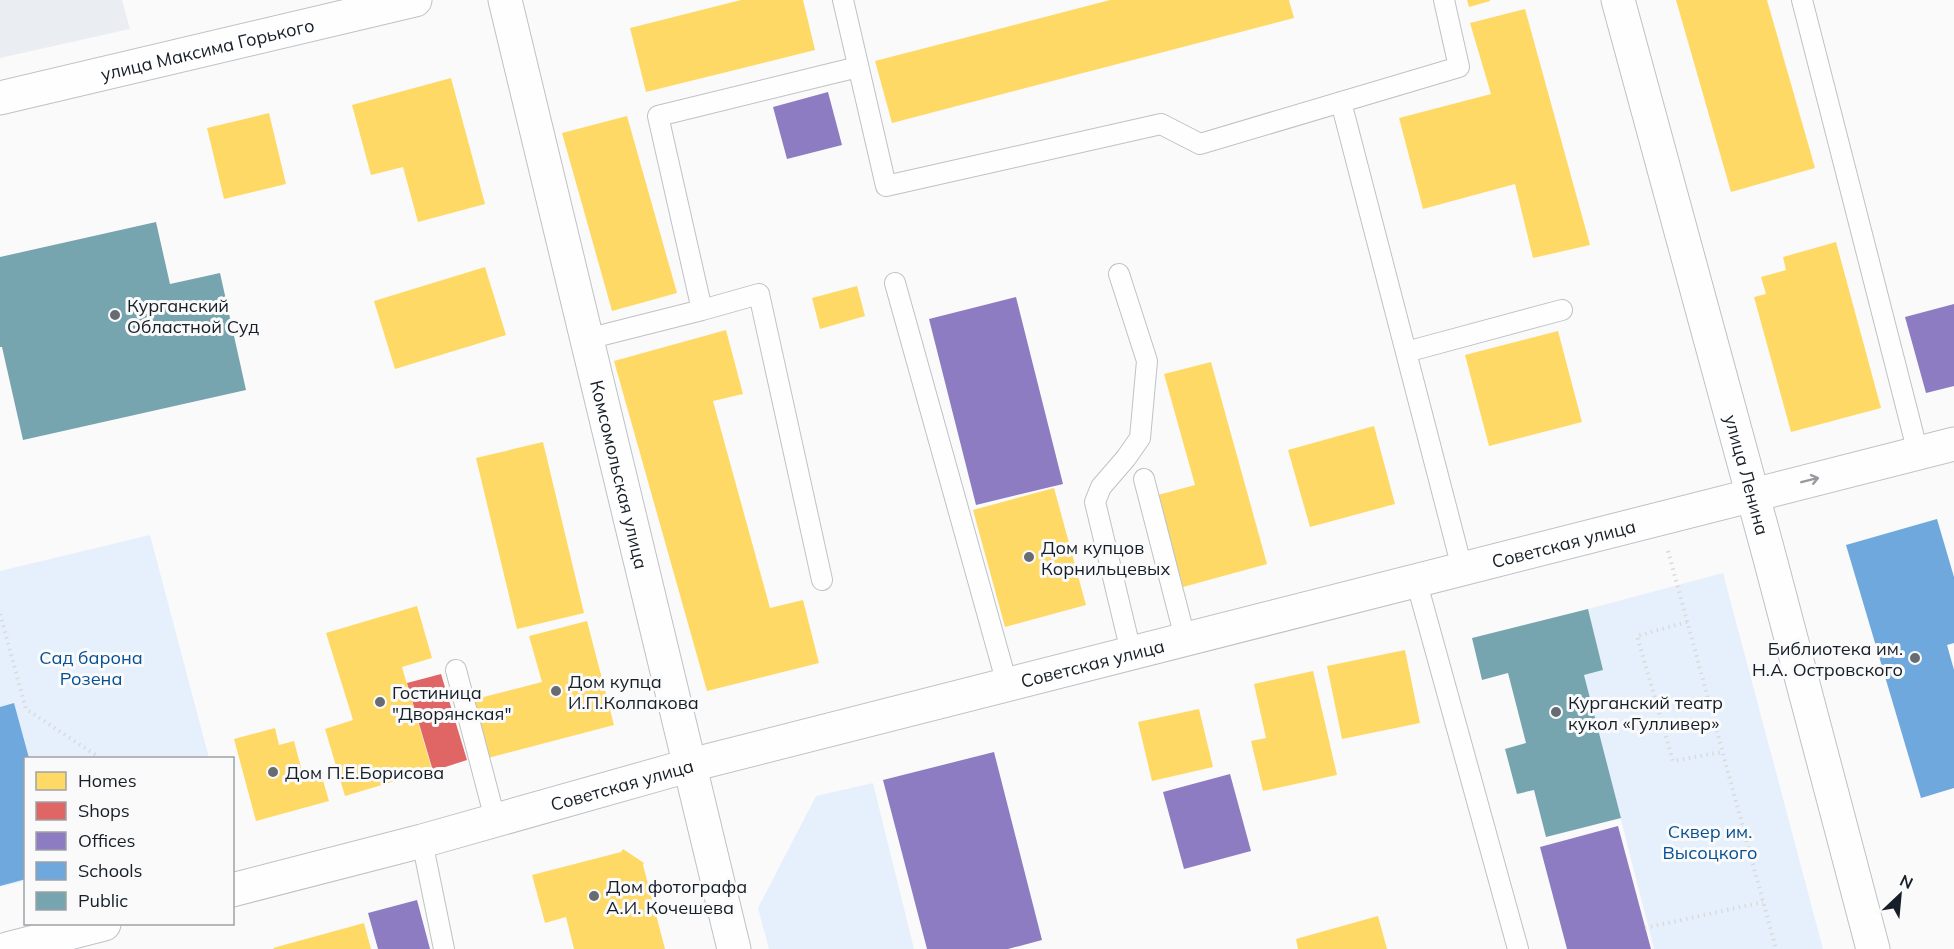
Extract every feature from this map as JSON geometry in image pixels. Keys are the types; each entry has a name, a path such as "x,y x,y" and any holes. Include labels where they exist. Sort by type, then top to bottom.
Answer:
{"street":[{"name":"улица Максима Горького","path":"0,98 415,0"},
{"name":"Комсомольская улица","path":"505,0 734,949"},
{"name":"улица Ленина","path":"1618,0 1753,495 1873,949"},
{"name":"Советская улица","path":"234,889 422,841 691,765 1954,444"},
{"path":"7,949 100,925"}],"lane":[{"path":"843,0 886,186 1161,124 1200,144 1459,67 1444,0"},
{"path":"1802,0 1918,453"},
{"path":"702,310 658,116 858,67"},
{"path":"1341,102 1462,568"},
{"path":"1119,274 1147,361 1140,438 1101,487 1095,502 1131,652"},
{"path":"895,283 1007,684"},
{"path":"587,339 759,294 822,580"},
{"path":"1406,352 1562,310"},
{"path":"1144,479 1185,638"},
{"path":"1416,580 1518,949"},
{"path":"456,670 495,819"},
{"path":"422,841 444,949"}],"path":[{"path":"1659,519 1776,949"},
{"path":"0,614 26,709 97,757"},
{"path":"1687,622 1637,636 1673,761 1722,752"},
{"path":"1645,928 1764,902"}],"shaded area":[{"path":"0,0 122,0 130,29 0,58"}],"green space":[{"name":"Сад барона Розена","path":"150,535 209,757 24,757 24,881 0,887 0,571"},
{"name":"Сквер им. Высоцкого","path":"1723,573 1823,949 1654,949 1584,675 1603,670 1588,609"},
{"path":"873,783 914,949 769,949 758,908 816,796"}],"building: Homes":[{"path":"741,0 803,0 815,50 646,92 630,28"},
{"path":"1110,0 1289,0 1294,18 892,123 875,61"},
{"path":"1467,0 1490,0 1490,1 1469,7"},
{"path":"1676,0 1767,0 1815,168 1731,192"},
{"path":"1525,9 1590,245 1533,258 1515,184 1423,209 1399,118 1491,94 1470,23"},
{"path":"451,78 485,204 418,222 403,167 371,175 352,105"},
{"path":"269,113 286,184 224,199 207,128"},
{"path":"627,116 677,293 612,311 562,133"},
{"path":"1836,242 1881,408 1791,432 1754,297 1766,294 1761,277 1786,270 1783,257"},
{"path":"485,267 506,335 395,369 374,301"},
{"path":"857,286 865,316 820,329 812,298"},
{"path":"726,330 743,394 713,401 770,608 803,600 819,663 707,691 614,361"},
{"path":"1558,331 1582,422 1489,446 1465,355"},
{"path":"1211,362 1267,564 1183,587 1158,495 1195,485 1164,374"},
{"path":"1374,426 1395,504 1310,527 1288,450"},
{"path":"543,442 584,613 517,629 476,458"},
{"name":"Дом купцов Корнильцевых","path":"1054,488 1086,605 1005,627 973,510"},
{"name":"Гостиница \"Дворянская\"","path":"417,606 432,658 402,667 432,770 345,796 325,729 353,720 326,633"},
{"name":"Дом купца И.П.Колпакова","path":"587,621 614,725 488,758 472,700 542,682 529,636"},
{"path":"1405,650 1420,723 1342,739 1327,666"},
{"path":"1313,671 1337,775 1263,791 1251,741 1266,738 1254,684"},
{"path":"1199,709 1213,767 1152,781 1138,722"},
{"name":"Дом П.Е.Борисова","path":"275,728 279,745 294,741 303,775 320,770 329,801 256,821 234,739"},
{"name":"Дом фотографа А.И. Кочешева","path":"623,849 644,863 665,949 574,949 566,917 545,923 532,875 621,852"},
{"path":"1378,916 1387,949 1298,949 1296,939"},
{"path":"364,923 371,949 273,948"}],"building: Shops":[{"path":"441,674 467,760 433,771 407,683"}],"building: Offices":[{"path":"828,92 842,145 787,159 773,107"},
{"path":"1016,297 1063,484 976,505 929,319"},
{"path":"1954,304 1954,386 1926,393 1905,317"},
{"path":"994,752 1042,940 1008,949 927,949 883,780"},
{"path":"1230,774 1251,851 1184,869 1163,792"},
{"path":"1618,826 1651,949 1567,949 1540,847"},
{"path":"417,900 430,949 378,949 368,913"}],"building: Schools":[{"name":"Библиотека им. Н.А. Островского","path":"1937,519 1954,577 1954,643 1947,645 1954,670 1954,788 1921,798 1846,545"},
{"path":"14,703 29,757 24,757 24,880 0,886 0,707"}],"building: Public":[{"name":"Курганский Областной Суд","path":"156,222 170,284 220,273 246,390 23,440 2,347 0,347 0,257"},
{"name":"Курганский театр кукол «Гулливер»","path":"1588,609 1603,670 1584,675 1621,818 1546,837 1534,790 1517,794 1505,749 1526,743 1508,673 1482,680 1472,638"}],"place":[{"name":"Курганский Областной Суд","path":"115,315"},
{"name":"Дом купцов Корнильцевых","path":"1029,557"},
{"name":"Библиотека им. Н.А. Островского","path":"1915,658"},
{"name":"Дом купца И.П.Колпакова","path":"556,691"},
{"name":"Гостиница \"Дворянская\"","path":"380,702"},
{"name":"Курганский театр кукол «Гулливер»","path":"1556,712"},
{"name":"Дом П.Е.Борисова","path":"273,772"},
{"name":"Дом фотографа А.И. Кочешева","path":"594,896"}]}
